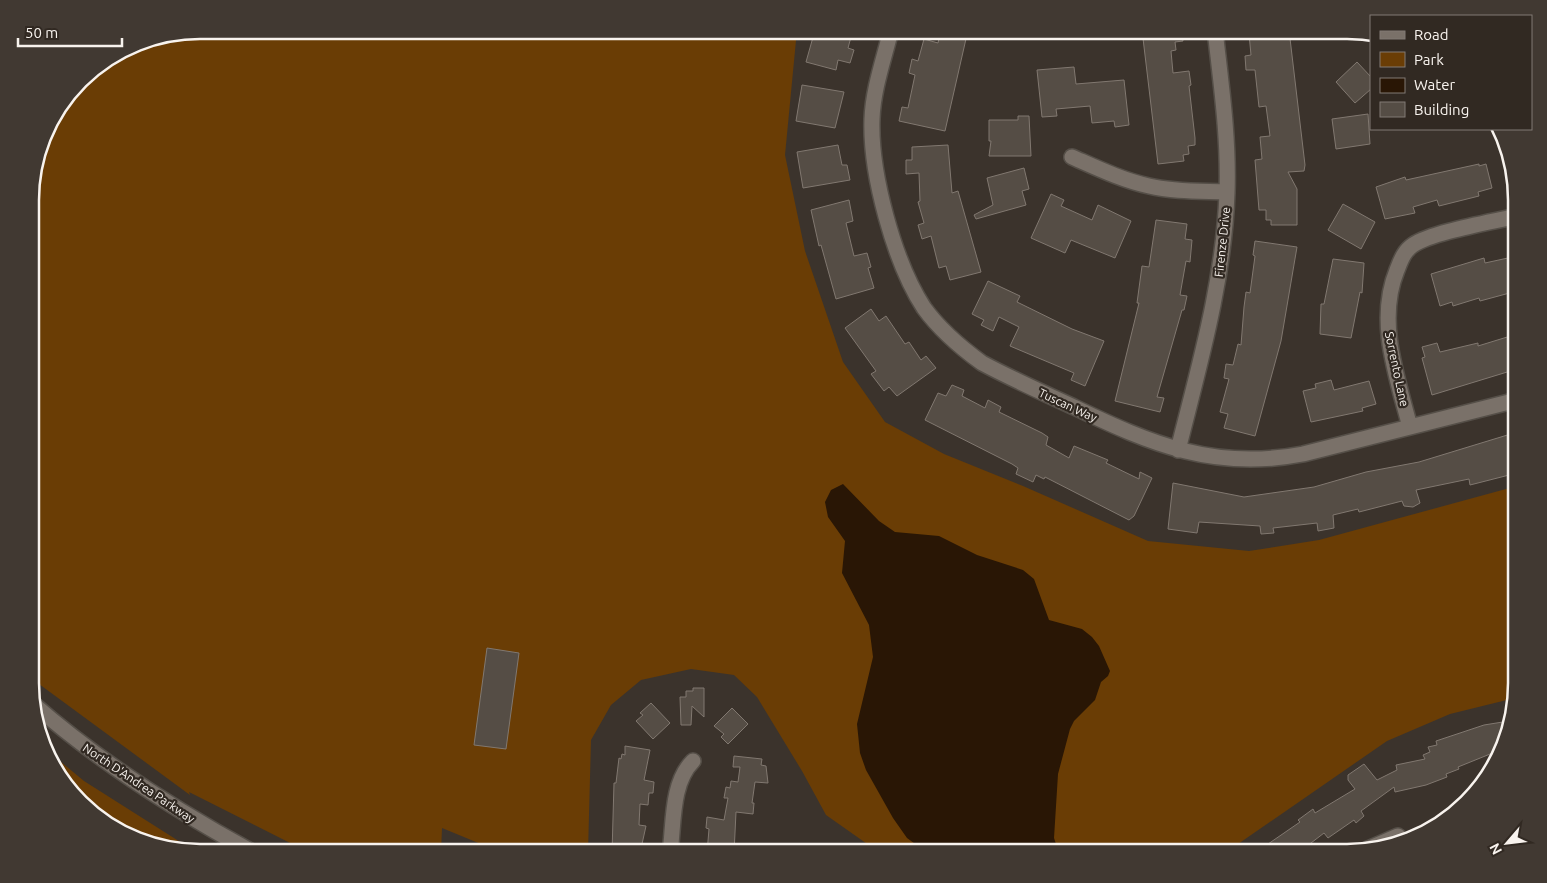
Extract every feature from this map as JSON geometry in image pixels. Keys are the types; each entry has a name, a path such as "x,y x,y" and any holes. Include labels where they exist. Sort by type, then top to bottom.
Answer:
{"street":[{"name":"Tuscan Way","path":"889,39 875,90 872,117 875,166 896,246 911,285 924,308 941,329 982,363 1134,436 1178,450 1240,459 1285,458 1508,402"},
{"name":"Firenze Drive","path":"1178,450 1218,280 1227,192 1227,147 1216,39"},
{"path":"1072,157 1127,180 1151,187 1227,192"},
{"name":"Sorrento Lane","path":"1410,427 1388,330 1390,291 1400,251 1428,238 1508,218"},
{"name":"North D'Andrea Parkway","path":"41,711 68,734 181,813 238,844"},
{"path":"671,844 678,783 684,769 693,761"}],"green space":[{"path":"189,39 796,39 785,155 805,251 843,362 885,422 944,454 1023,486 1148,541 1249,551 1319,540 1508,488 1507,700 1450,714 1387,741 1238,844 867,844 826,815 757,697 734,675 691,669 641,680 611,705 591,740 588,844 481,844 442,828 441,844 292,844 189,792 190,795 39,683 40,179 44,158 51,138 72,102 94,79 110,66 129,55 158,44"},
{"path":"58,760 84,781 182,843 158,839 119,823 102,811 79,789"}],"water":[{"path":"843,484 879,521 895,532 939,536 977,555 1023,570 1034,579 1049,620 1082,629 1099,646 1110,671 1108,676 1101,682 1095,700 1074,721 1070,729 1058,774 1054,838 1056,844 915,844 907,838 893,818 866,770 860,753 857,724 873,657 869,625 842,573 845,541 828,517 825,502 831,490"}],"building":[{"path":"812,39 850,39 848,48 854,50 850,63 838,60 836,70 806,62"},
{"path":"924,39 938,43 939,39 966,39 945,131 899,121 902,107 908,108 915,75 909,73 912,59 918,61"},
{"path":"1143,39 1183,39 1183,41 1175,42 1176,50 1171,51 1173,73 1189,71 1195,145 1188,146 1189,154 1183,155 1184,161 1158,164"},
{"path":"1249,39 1290,39 1305,165 1304,171 1288,172 1297,189 1297,225 1271,225 1271,220 1266,220 1266,210 1259,210 1255,160 1262,159 1260,137 1270,136 1266,106 1259,107 1255,70 1246,70 1245,56 1251,55"},
{"path":"1357,62 1370,76 1370,90 1355,103 1336,82"},
{"path":"1074,67 1076,84 1124,80 1129,125 1115,127 1114,121 1092,123 1090,106 1056,109 1057,116 1042,117 1037,70"},
{"path":"802,85 844,92 835,128 796,121"},
{"path":"1368,114 1370,144 1336,149 1332,119"},
{"path":"1018,116 1029,116 1031,156 989,156 991,141 989,141 989,120 1018,120"},
{"path":"838,145 842,165 847,165 850,180 803,188 797,152"},
{"path":"948,145 952,193 958,191 981,272 950,280 946,266 939,268 931,236 922,239 918,225 924,223 918,202 920,201 919,173 906,174 906,160 912,160 912,147"},
{"path":"1479,164 1479,166 1486,164 1492,188 1478,192 1479,196 1439,206 1437,200 1413,207 1415,213 1385,219 1376,187 1405,177 1406,180"},
{"path":"1024,168 1029,189 1022,191 1026,205 976,219 974,215 993,205 987,178"},
{"path":"1051,194 1064,200 1061,206 1092,220 1098,205 1131,221 1115,258 1071,240 1065,253 1031,238"},
{"path":"849,200 853,221 846,223 854,256 867,253 871,267 868,268 874,288 836,299 821,245 819,246 811,210"},
{"path":"1343,204 1375,222 1361,249 1328,230"},
{"path":"1156,220 1187,224 1185,239 1192,240 1190,262 1186,261 1180,295 1187,296 1184,310 1182,310 1157,397 1164,398 1160,412 1115,401 1139,303 1137,303 1142,266 1149,267"},
{"path":"1255,241 1297,247 1281,341 1255,436 1224,428 1228,414 1220,412 1229,379 1224,378 1226,364 1233,365 1238,344 1241,345 1246,292 1250,293"},
{"path":"1484,258 1485,263 1508,258 1508,293 1480,301 1479,298 1453,306 1452,302 1440,306 1431,274"},
{"path":"1333,259 1364,263 1362,293 1360,292 1351,338 1320,334 1321,304 1324,304"},
{"path":"988,281 1020,296 1017,302 1072,329 1104,341 1085,386 1071,380 1074,373 1010,346 1019,327 999,317 993,331 981,325 984,320 972,314"},
{"path":"871,309 879,321 886,316 905,344 909,342 921,360 926,356 936,368 897,396 889,387 884,391 871,374 876,371 845,328"},
{"path":"1508,337 1508,372 1432,395 1422,358 1425,357 1422,347 1437,343 1440,352 1478,343 1478,346"},
{"path":"1331,380 1334,390 1369,381 1376,404 1362,408 1363,411 1311,422 1303,391 1316,388 1315,384"},
{"path":"952,385 964,390 962,396 985,408 988,400 1001,407 999,412 1042,433 1048,437 1046,445 1069,458 1074,446 1108,460 1106,463 1139,479 1140,472 1152,478 1134,516 1129,520 1045,477 1044,479 1036,475 1033,482 1016,474 1018,468 1012,464 925,420 938,393 946,396"},
{"path":"1508,435 1508,475 1470,485 1469,479 1416,490 1420,503 1413,507 1404,506 1402,501 1359,512 1358,509 1333,515 1334,528 1318,531 1317,523 1273,528 1274,533 1261,534 1260,526 1199,522 1197,533 1168,529 1173,483 1244,497 1314,487 1366,472 1419,462"},
{"path":"487,648 519,653 506,749 474,745"},
{"path":"693,688 704,688 704,717 692,706 691,725 681,725 680,697 686,697 686,691 693,691"},
{"path":"651,703 670,723 653,739 636,721 643,715 640,713"},
{"path":"732,708 748,724 728,744 721,737 724,734 714,726"},
{"path":"1503,722 1492,753 1458,767 1459,769 1446,774 1447,777 1426,785 1395,792 1394,787 1361,811 1364,816 1356,823 1354,820 1328,838 1324,833 1310,844 1268,844 1300,822 1298,820 1313,809 1315,813 1355,789 1348,780 1348,775 1364,764 1377,780 1397,770 1396,765 1425,759 1423,755 1430,752 1428,747 1437,745 1436,741 1484,725"},
{"path":"625,746 650,750 644,780 654,782 653,793 649,793 648,805 640,804 639,825 646,826 642,844 612,844 614,783 616,783 619,758 621,759 622,754 625,755"},
{"path":"734,756 762,759 761,765 766,766 768,783 755,782 752,803 754,803 753,814 736,812 734,844 708,844 709,829 706,828 707,817 724,820 728,798 724,798 726,787 730,788 731,781 738,782 740,767 733,767"}]}
